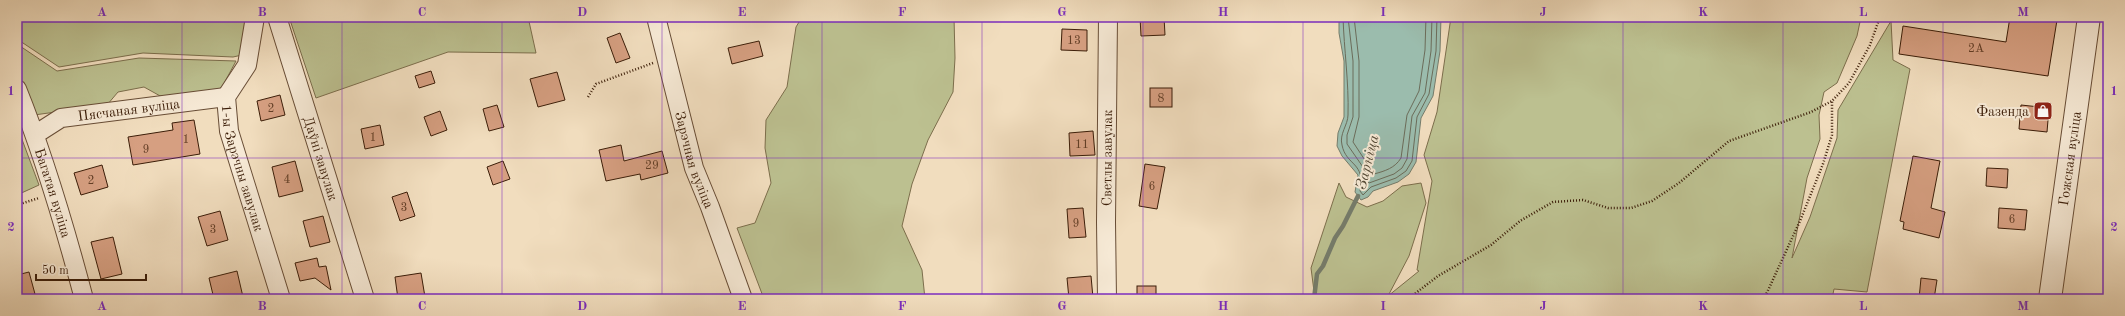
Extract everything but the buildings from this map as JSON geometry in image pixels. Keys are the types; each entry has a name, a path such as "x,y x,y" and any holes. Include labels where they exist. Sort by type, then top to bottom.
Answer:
{"street":[{"name":"1-ы Зарэчны завулак","path":"256,17 247,65 226,97 229,131 281,299"},
{"name":"Даўні завулак","path":"277,17 365,299"},
{"name":"Зарэчная вуліца","path":"656,17 694,168 743,299"},
{"name":"Светлы завулак","path":"1107,299 1106,222 1108,17"},
{"name":"Гожская вуліца","path":"2050,299 2089,17"},
{"name":"Багатая вуліца","path":"17,89 36,134 55,193 84,299"},
{"name":"Пясчаная вуліца","path":"36,134 61,118 226,97"}],"path":[{"path":"1408,299 1438,276 1491,245 1520,220 1553,202 1583,200 1608,208 1631,208 1645,203 1679,183 1729,141 1811,112 1832,101 1852,77 1870,45 1880,17"},
{"path":"588,97 596,84 666,58"},
{"path":"1764,299 1800,221 1823,164 1832,135 1832,101"},
{"path":"17,205 55,193"}],"green space":[{"path":"17,17 247,17 242,55 233,57 143,53 59,67 17,39"},
{"path":"289,17 528,17 536,53 448,52 316,98"},
{"path":"802,17 954,17 955,58 953,92 928,140 912,184 902,226 922,270 925,299 764,299 737,228 755,223 771,183 765,148 766,120 787,87 796,27"},
{"path":"1451,17 1861,17 1857,36 1837,83 1824,92 1819,115 1820,139 1807,178 1792,258 1810,217 1837,138 1838,110 1891,21 1893,60 1910,69 1867,292 1834,289 1832,299 1315,299 1311,268 1339,183 1346,197 1367,207 1383,201 1402,186 1421,183 1426,203 1409,256 1388,296 1419,271 1417,270 1432,181 1424,155 1437,112"},
{"path":"17,44 57,71 139,58 236,61 220,91 162,97 144,87 118,92 107,105 34,115 17,73"},
{"path":"17,126 39,185 17,195"}],"water":[{"path":"1339,17 1441,17 1440,51 1433,96 1421,118 1416,162 1409,174 1398,182 1373,191 1368,197 1361,200 1355,192 1358,175 1342,156 1337,146 1338,133 1344,117 1344,61 1339,33"}],"waterway":[{"name":"Зарніца","path":"1314,299 1317,274 1323,266 1335,238 1343,226 1358,196"}],"place":[{"name":"Фазенда","path":"2043,111"}]}
